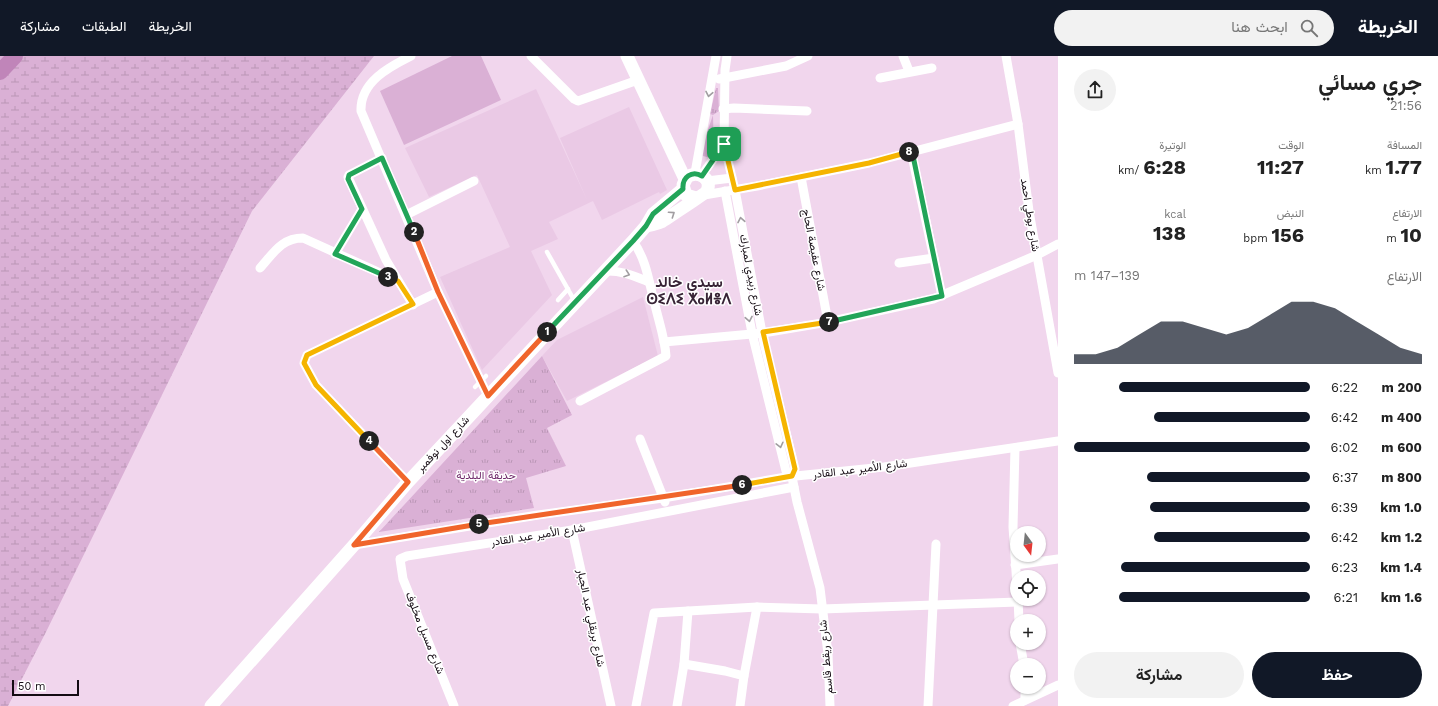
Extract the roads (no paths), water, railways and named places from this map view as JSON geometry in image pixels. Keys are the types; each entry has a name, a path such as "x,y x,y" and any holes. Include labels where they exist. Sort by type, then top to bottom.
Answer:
{"main road":[{"path":"628,56 672,150 694,179 708,188 700,197 660,222 646,226"},
{"path":"694,179 686,195 700,197"},
{"name":"شارع اول نوفمبر","path":"211,706 408,482 633,241 646,226 653,214 694,179"}],"street":[{"path":"412,56 380,74 367,89 362,102 361,111 438,292 488,396"},
{"path":"531,56 574,99 578,101 638,80"},
{"path":"694,179 716,56"},
{"name":"شارع زبيدي لمبارك","path":"727,56 724,78 724,144 735,190 763,332 795,469 792,476"},
{"path":"712,79 786,66 808,56"},
{"path":"903,56 909,71"},
{"name":"شارع بوطي احمد","path":"1006,56 1018,124 1025,188 1058,373"},
{"path":"880,78 909,71 932,68"},
{"path":"723,109 734,108 807,112"},
{"path":"700,197 869,163 1018,124"},
{"path":"694,179 724,144"},
{"path":"912,151 942,296"},
{"path":"382,158 348,176 386,260 413,304"},
{"name":"شارع عفيصة الحاج","path":"801,177 828,322"},
{"path":"694,179 732,178"},
{"path":"406,215 474,181"},
{"path":"725,191 752,333 786,471 792,476"},
{"path":"335,254 362,209"},
{"path":"260,268 283,243 292,238 302,238 398,281"},
{"path":"580,401 666,357 664,342 643,260 633,241"},
{"path":"664,342 763,332 828,322 942,296 1037,255 1058,244"},
{"path":"899,263 934,258"},
{"path":"605,271 616,270 649,282"},
{"path":"408,482 316,385 304,363 307,355 438,292"},
{"path":"640,439 668,511"},
{"name":"شارع الأمير عبد القادر","path":"354,545 546,513 663,498 792,476 884,467 1058,441"},
{"path":"1015,448 1013,527 1015,570"},
{"name":"شارع ريقط قاسم","path":"792,476 820,588 828,654 830,706"},
{"name":"شارع الأمير عبد القادر","path":"400,559 407,556 572,530 794,488"},
{"name":"شارع بريقلي عبد الجبار","path":"572,530 611,706"},
{"path":"928,706 936,544"},
{"name":"شارع مسبل مخلوف","path":"400,559 403,579 454,706"},
{"path":"1015,565 1058,559"},
{"path":"636,706 653,614 657,612 757,607 822,609 933,606 1010,601"},
{"path":"740,706 757,607"},
{"path":"677,706 684,664 688,611"},
{"path":"684,664 744,676"},
{"path":"1013,706 1058,685"},
{"path":"1025,694 1025,700"}],"lane":[{"path":"547,252 575,302"},
{"path":"558,300 568,289"}],"waterway":[{"path":"0,72 15,56"}],"district":[{"name":"سيدي خالد ⵙⵉⴷⵉ ⵅⴰⵍⴻⴷ","path":"689,290"}],"park label":[{"name":"حديقة البلدية","path":"486,475"}]}
